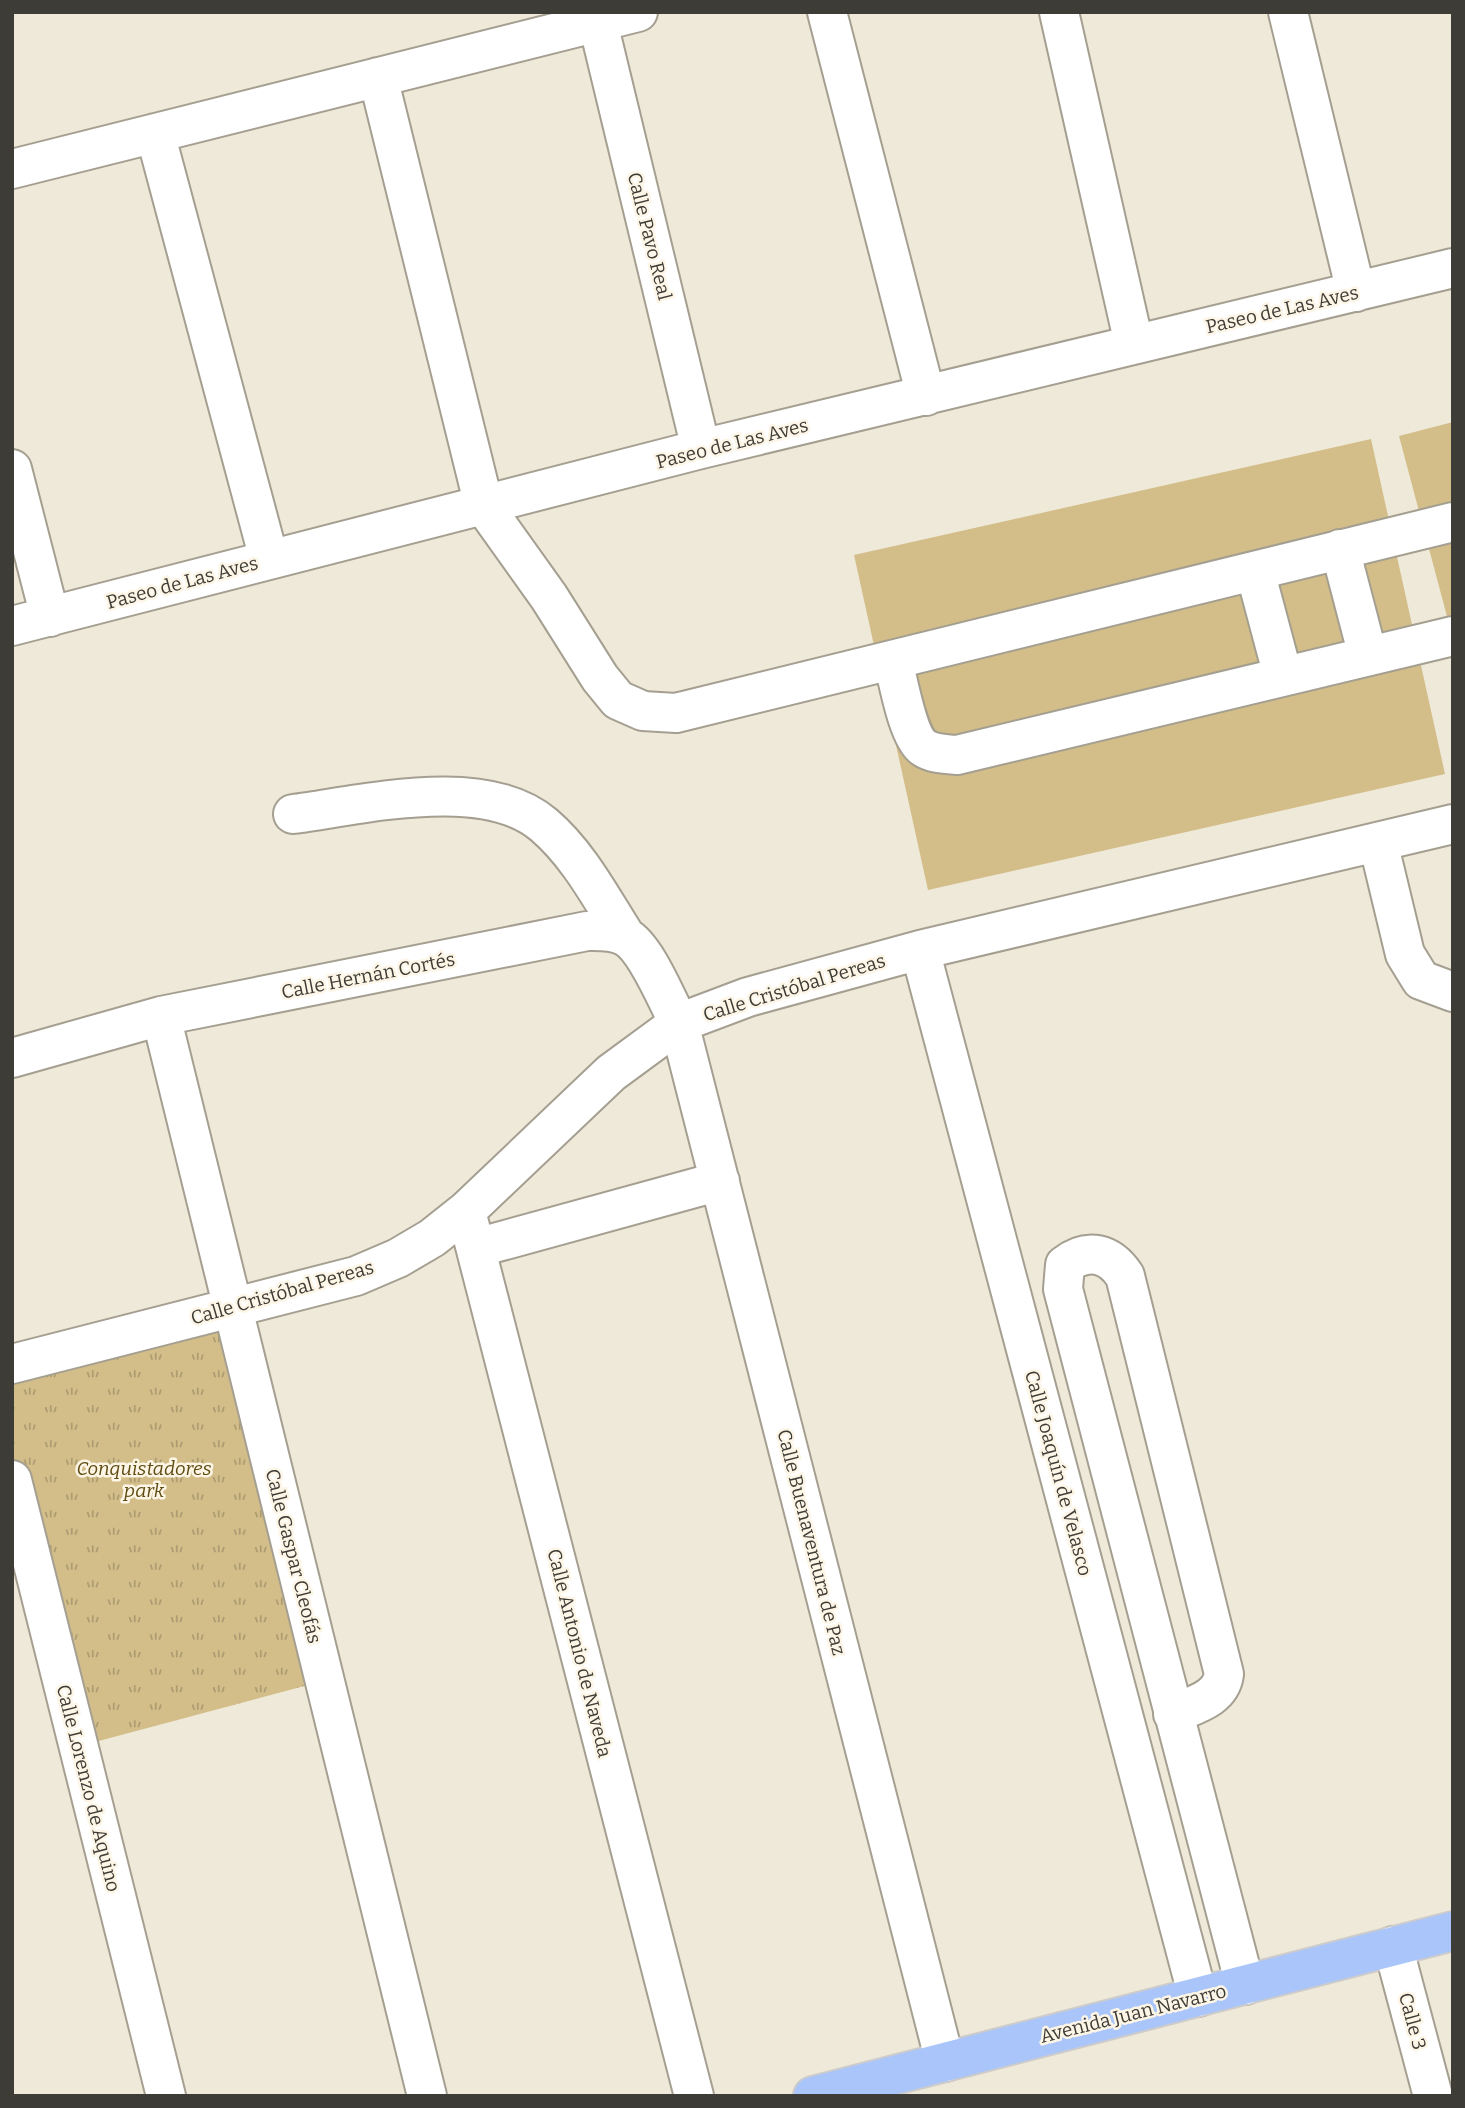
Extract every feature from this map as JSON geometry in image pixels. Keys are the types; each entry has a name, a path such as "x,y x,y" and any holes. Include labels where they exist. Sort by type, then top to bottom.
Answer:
{"main road":[{"name":"Avenida Juan Navarro","path":"813,2096 887,2087 945,2062 1453,1931"}],"street":[{"path":"12,169 638,12"},
{"path":"827,12 926,396"},
{"path":"1059,12 1134,344"},
{"path":"1288,12 1356,292"},
{"name":"Calle Pavo Real","path":"598,23 701,449"},
{"path":"377,77 484,506 549,597 600,678 618,700 643,711 676,713 1453,522"},
{"path":"155,133 269,559"},
{"name":"Paseo de Las Aves","path":"12,626 701,449 1453,268"},
{"path":"12,470 50,617"},
{"path":"1340,549 1368,656"},
{"path":"1255,571 1283,676"},
{"path":"892,660 913,733 923,748 938,754 957,755 1453,636"},
{"path":"293,814 444,795 496,801 542,823 575,857 626,937 640,950 679,1023"},
{"name":"Calle Cristóbal Pereas","path":"12,1364 356,1276 432,1238 466,1211 611,1073 679,1023 748,997 920,950 1453,824"},
{"path":"1378,842 1405,954 1421,980 1453,992"},
{"name":"Calle Hernán Cortés","path":"12,1058 161,1016 587,931 608,931 626,937"},
{"name":"Calle Joaquín de Velasco","path":"920,950 1198,1997"},
{"name":"Calle Gaspar Cleofás","path":"161,1016 427,2096"},
{"name":"Calle Buenaventura de Paz","path":"679,1023 945,2062"},
{"path":"476,1248 720,1181"},
{"name":"Calle Antonio de Naveda","path":"466,1211 694,2096"},
{"path":"1173,1714 1213,1696 1223,1682 1224,1674 1125,1276 1108,1256 1096,1253 1073,1259 1065,1265 1063,1289 1173,1714 1245,1984"},
{"name":"Calle Lorenzo de Aquino","path":"12,1480 166,2096"},
{"name":"Calle 3","path":"1393,1947 1433,2096"}],"green space":[{"path":"1453,422 1453,639 1399,436"},
{"path":"1371,439 1445,774 928,890 854,555"},
{"name":"Conquistadores park","path":"237,1326 323,1681 80,1746 12,1475 12,1378"}]}
